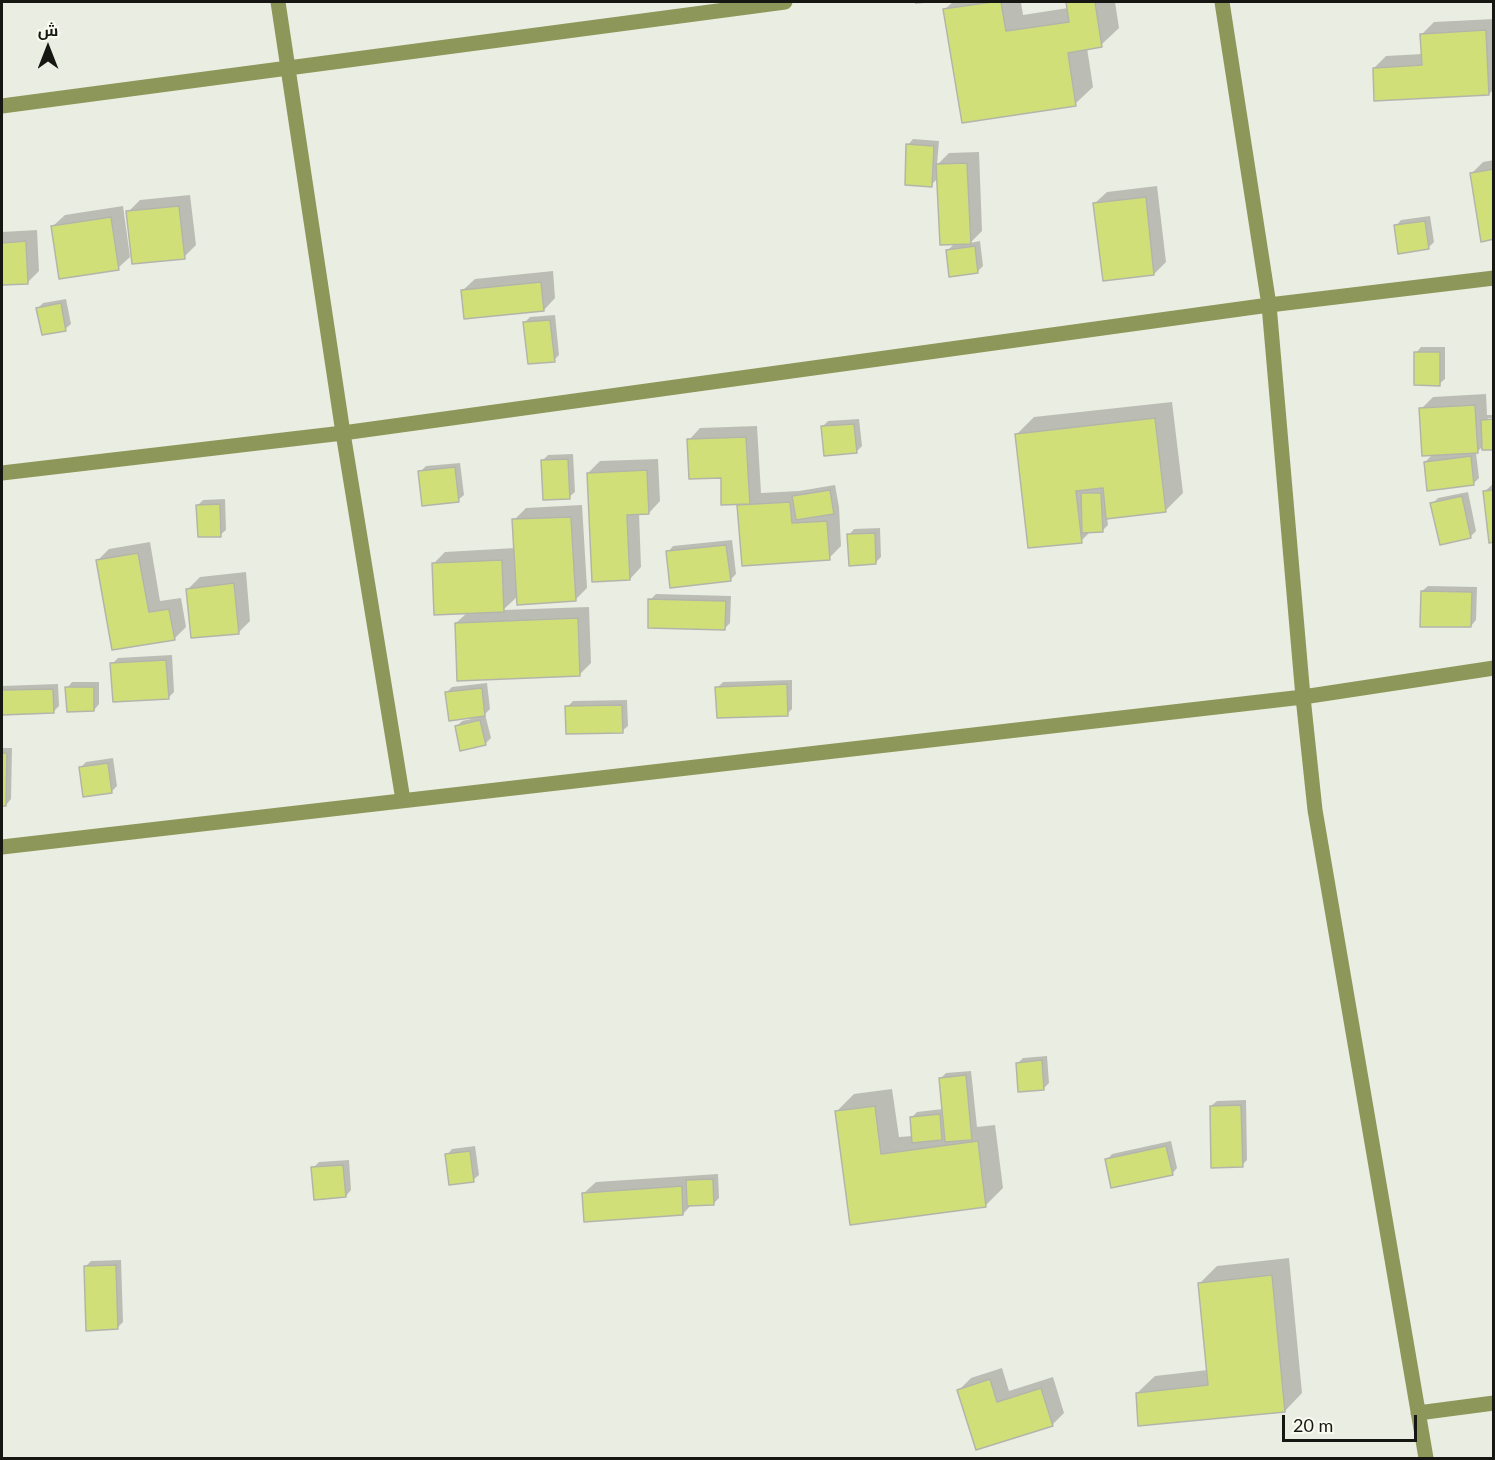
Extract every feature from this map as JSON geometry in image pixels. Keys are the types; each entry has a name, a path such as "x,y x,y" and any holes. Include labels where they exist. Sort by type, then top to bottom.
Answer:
{"street":[{"path":"278,2 343,433 403,800"},
{"path":"2,105 785,2"},
{"path":"1222,2 1269,306 1315,810 1426,1458"},
{"path":"2,473 343,433 1269,306 1494,278"},
{"path":"2,847 1303,697 1494,668"},
{"path":"1418,1413 1494,1403"}],"building":[{"path":"1001,2 1006,31 1069,22 1066,2 1095,2 1102,47 1068,53 1076,106 962,123 943,9"},
{"path":"1486,30 1489,95 1374,101 1373,68 1422,65 1420,34"},
{"path":"906,144 934,146 932,187 905,185"},
{"path":"967,163 971,244 940,245 936,164"},
{"path":"1494,169 1494,239 1481,242 1470,173"},
{"path":"1146,197 1154,275 1103,281 1093,203"},
{"path":"179,206 185,259 132,264 126,211"},
{"path":"111,217 119,270 59,279 51,226"},
{"path":"1425,221 1429,249 1398,254 1394,225"},
{"path":"26,241 28,284 2,285 2,243"},
{"path":"975,246 978,273 949,277 946,250"},
{"path":"541,282 544,311 464,319 461,290"},
{"path":"61,303 66,331 42,335 36,308"},
{"path":"550,320 555,362 528,364 523,322"},
{"path":"1414,352 1440,352 1440,386 1414,385"},
{"path":"1475,405 1478,453 1422,456 1419,408"},
{"path":"1155,418 1166,512 1106,519 1103,488 1076,491 1082,543 1028,548 1015,434"},
{"path":"1494,419 1494,450 1482,450 1481,420"},
{"path":"854,424 857,453 824,456 821,426"},
{"path":"746,437 750,504 721,505 721,478 689,479 687,439"},
{"path":"1471,456 1474,485 1427,491 1424,462"},
{"path":"568,459 570,499 543,500 541,460"},
{"path":"455,467 459,502 422,506 418,471"},
{"path":"647,470 649,514 627,515 630,580 592,582 587,473"},
{"path":"830,490 834,514 796,520 792,496"},
{"path":"1494,490 1494,542 1489,543 1483,491"},
{"path":"1081,493 1101,493 1103,532 1082,533"},
{"path":"1462,496 1471,538 1440,545 1430,503"},
{"path":"790,502 792,523 827,521 830,560 742,566 737,505"},
{"path":"220,504 221,537 198,537 196,505"},
{"path":"571,517 576,601 517,605 512,519"},
{"path":"875,533 876,564 849,566 847,534"},
{"path":"726,545 731,581 670,588 666,551"},
{"path":"138,553 149,612 169,609 175,640 112,650 96,560"},
{"path":"502,560 504,612 434,615 432,563"},
{"path":"234,583 239,634 191,638 186,589"},
{"path":"1421,591 1472,592 1471,627 1420,627"},
{"path":"648,599 726,601 725,630 648,628"},
{"path":"578,618 580,676 457,681 455,623"},
{"path":"166,660 169,699 113,702 110,663"},
{"path":"787,684 788,716 717,718 715,687"},
{"path":"65,687 94,687 94,711 67,712"},
{"path":"482,688 485,716 449,721 445,692"},
{"path":"53,689 54,713 2,715 2,690"},
{"path":"622,705 623,733 566,734 565,706"},
{"path":"480,720 486,745 460,751 455,726"},
{"path":"2,753 7,753 6,806 2,806"},
{"path":"108,763 112,793 83,797 79,767"},
{"path":"1042,1060 1044,1090 1018,1092 1016,1063"},
{"path":"966,1075 972,1140 945,1142 939,1078"},
{"path":"1241,1105 1243,1167 1211,1168 1210,1106"},
{"path":"875,1106 881,1154 978,1141 986,1207 850,1225 835,1111"},
{"path":"940,1114 942,1140 912,1143 910,1117"},
{"path":"1166,1146 1173,1175 1111,1188 1105,1159"},
{"path":"470,1151 474,1182 449,1185 445,1154"},
{"path":"343,1165 346,1197 314,1200 311,1167"},
{"path":"713,1179 714,1205 687,1206 686,1180"},
{"path":"682,1186 683,1215 584,1222 582,1193"},
{"path":"116,1265 118,1329 86,1331 84,1266"},
{"path":"1272,1275 1285,1412 1138,1426 1136,1393 1208,1385 1198,1283"},
{"path":"990,1379 997,1402 1041,1388 1053,1426 976,1450 957,1390"}]}
